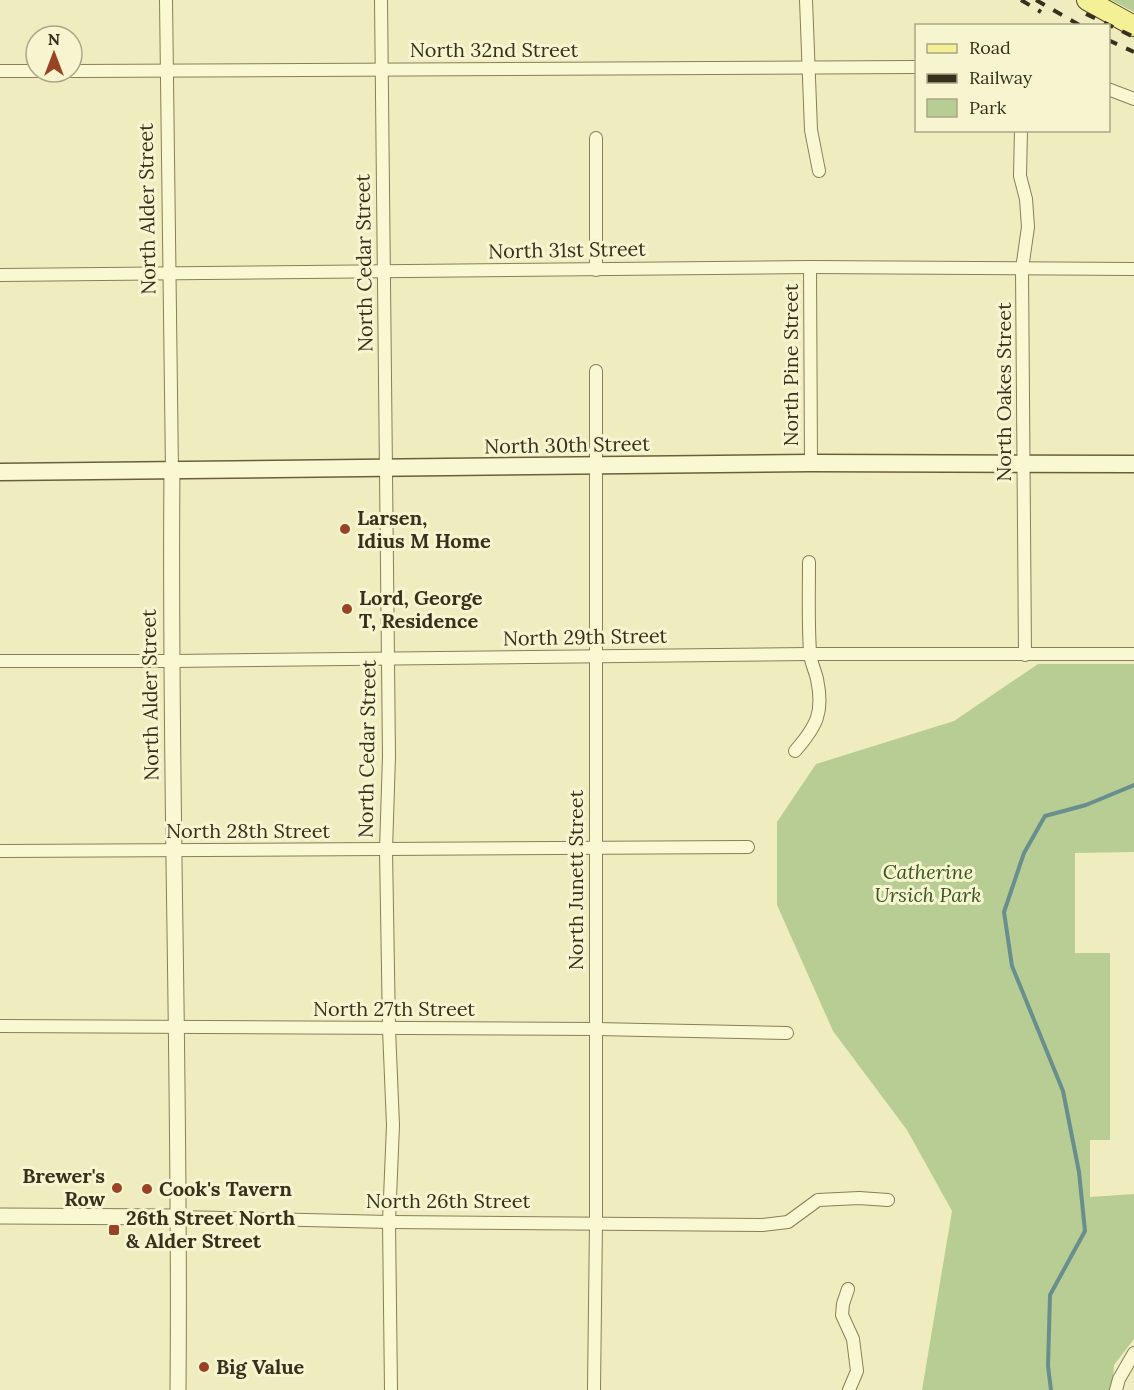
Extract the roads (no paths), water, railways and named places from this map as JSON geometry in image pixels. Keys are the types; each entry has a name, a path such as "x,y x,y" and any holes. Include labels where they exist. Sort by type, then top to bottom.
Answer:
{"main road":[{"path":"1087,0 1134,26"},
{"name":"North 30th Street","path":"0,472 811,464 1134,464"}],"street":[{"name":"North Alder Street","path":"166,0 172,471 171,661 178,1390"},
{"name":"North Cedar Street","path":"381,0 389,756 386,850 393,1125 389,1222 391,1390"},
{"path":"806,0 811,130 819,171"},
{"name":"North 32nd Street","path":"84,71 915,67"},
{"path":"0,71 24,71"},
{"path":"1110,90 1134,99"},
{"name":"North Oakes Street","path":"1021,132 1020,176 1026,199 1028,227 1022,269 1025,655"},
{"path":"596,138 596,270"},
{"name":"North 31st Street","path":"0,275 810,267 1134,269"},
{"name":"North Pine Street","path":"810,267 811,464"},
{"name":"North Junett Street","path":"594,1390 596,371"},
{"path":"795,751 811,733 819,715 820,698 810,654 809,562"},
{"name":"North 29th Street","path":"0,661 810,654 1134,654"},
{"name":"North 28th Street","path":"0,851 748,847"},
{"name":"North 27th Street","path":"0,1026 596,1029 787,1033"},
{"name":"North 26th Street","path":"0,1216 177,1216 389,1222 780,1224 788,1222 818,1200 859,1198 888,1200"},
{"path":"848,1289 842,1315 854,1339 857,1371 849,1390"},
{"path":"1116,1390 1119,1379 1134,1353"}],"waterway":[{"path":"1051,1390 1048,1366 1050,1295 1085,1231 1079,1172 1063,1091 1012,966 1004,912 1024,853 1045,816 1086,805 1134,785"}],"railway":[{"path":"1021,0 1041,12"},
{"path":"1036,0 1078,24"},
{"path":"1086,14 1107,24"},
{"path":"1110,26 1134,37"},
{"path":"1110,41 1134,52"}],"place":[{"name":"Larsen, Idius M Home","path":"345,529"},
{"name":"Lord, George T, Residence","path":"347,609"},
{"name":"Brewer's Row","path":"117,1188"},
{"name":"Cook's Tavern","path":"147,1189"},
{"name":"26th Street North & Alder Street","path":"114,1230"},
{"name":"Big Value","path":"204,1367"}],"park label":[{"name":"Catherine Ursich Park","path":"928,884"}]}
